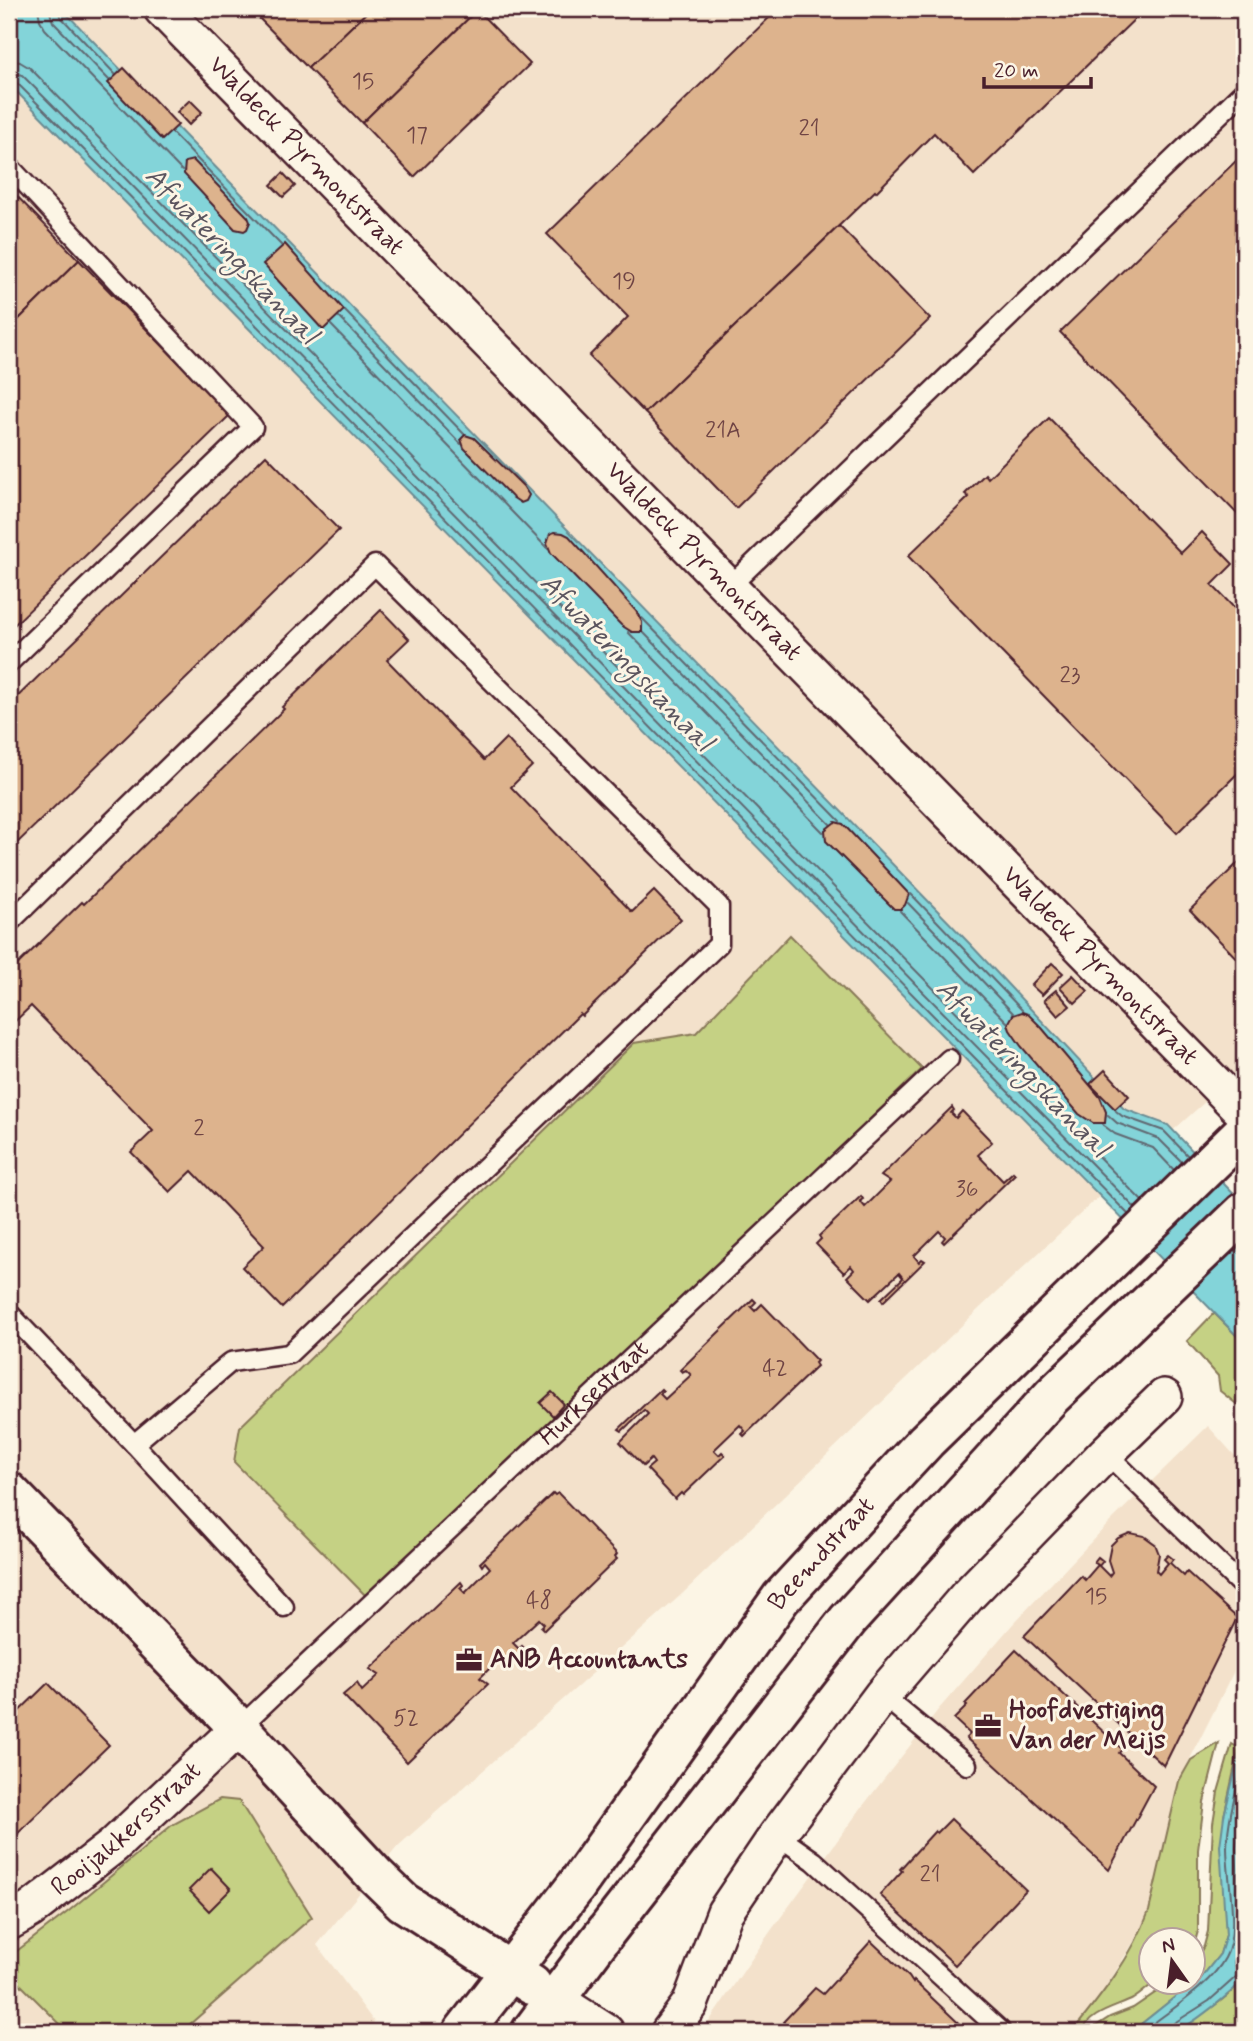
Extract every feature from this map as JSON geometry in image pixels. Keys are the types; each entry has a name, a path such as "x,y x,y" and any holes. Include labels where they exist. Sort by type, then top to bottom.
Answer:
{"main road":[{"name":"Beemdstraat","path":"463,2032 578,1885 781,1598 926,1441 1244,1131"},
{"path":"531,2032 848,1620 1052,1396 1244,1212"},
{"path":"9,1492 239,1728 403,1902 556,2000"}],"street":[{"name":"Waldeck Pyrmontstraat","path":"162,9 1244,1113"},
{"path":"669,2032 690,2004 725,1912 777,1835 882,1695 968,1595 1164,1397"},
{"name":"Rooijakkersstraat","path":"9,1922 30,1910 113,1846 239,1728"},
{"path":"556,2000 606,2032"}],"lane":[{"path":"729,587 1244,91"},
{"path":"9,166 253,427 9,663"},
{"path":"9,923 375,565 719,906 719,944 289,1354 230,1362 134,1444"},
{"name":"Hurksestraat","path":"239,1728 949,1059"},
{"path":"9,1313 284,1606"},
{"path":"1106,1453 1244,1588"},
{"path":"882,1695 967,1765"},
{"path":"777,1835 814,1861 1000,2031"}],"shaded area":[{"path":"9,9 1244,9 1244,1067 981,1307 681,1595 398,1846 317,1945 374,2022 368,2032 9,2032"},
{"path":"1208,1426 1244,1466 1244,1651 1179,1781 1149,1911 1143,1926 1138,1926 1138,1934 1102,1994 1072,2032 702,2032 770,1932 938,1710 1012,1625 1110,1522"}],"green space":[{"path":"790,935 922,1069 370,1600 234,1462 240,1427 634,1043 696,1033"},
{"path":"1214,1313 1244,1343 1244,1410 1220,1391 1218,1376 1187,1341"},
{"path":"1219,1743 1204,1802 1198,1850 1198,1926 1143,1926 1149,1911 1179,1781 1191,1760"},
{"path":"1232,1744 1239,1748 1224,1816 1226,1935 1220,1954 1208,1969 1213,1823 1218,1792"},
{"path":"220,1799 239,1801 312,1917 181,2032 68,2032 9,1973 9,1957 172,1825"},
{"path":"1138,1936 1138,1995 1097,2015 1090,2020 1083,2032 1072,2032 1115,1975"},
{"path":"1244,1978 1244,2032 1174,2032 1221,2001"},
{"path":"1151,1996 1176,1996 1131,2032 1093,2032 1096,2026 1110,2017 1133,2008"}],"water":[{"name":"Afwateringskanaal","path":"9,9 62,9 969,943 1124,1109 1168,1125 1244,1205 1244,1343 9,84"},
{"path":"1244,1735 1244,1978 1212,2008 1175,2032 1131,2032 1176,1996 1208,1996 1208,1969 1220,1954 1226,1935 1220,1846 1224,1816"}],"building":[{"path":"261,9 370,9 308,68 255,14"},
{"path":"370,9 477,10 362,123 308,68"},
{"path":"778,9 1145,9 974,175 934,133 645,413 589,356 628,317 547,234"},
{"path":"477,10 530,64 414,177 362,123"},
{"path":"124,68 178,125 162,140 108,83"},
{"path":"190,100 202,112 189,125 177,112"},
{"path":"1244,153 1244,521 1060,332"},
{"path":"193,160 248,217 250,222 247,229 235,229 184,174 185,162"},
{"path":"283,173 295,186 283,197 271,185"},
{"path":"9,188 79,260 9,329"},
{"path":"839,226 930,319 736,508 645,413"},
{"path":"285,244 344,310 323,330 263,264"},
{"path":"79,260 230,415 9,630 9,329"},
{"path":"1049,418 1181,553 1202,532 1233,564 1212,585 1244,618 1244,767 1177,833 908,556 969,497 965,494 985,474 988,478"},
{"path":"465,435 474,438 523,486 529,495 526,501 521,503 512,497 464,448 461,439"},
{"path":"266,455 339,530 9,851 9,705"},
{"path":"554,532 569,536 636,611 642,622 642,632 632,632 621,625 551,553 547,543 550,534"},
{"path":"381,610 409,639 387,660 484,760 506,738 532,766 511,787 632,912 654,891 681,919 582,1016 580,1014 282,1308 242,1267 264,1246 192,1171 170,1192 131,1152 153,1131 31,1006 9,1027 9,973 82,902 84,904 284,709 282,707"},
{"path":"835,822 843,824 909,894 901,909 894,909 826,841 825,830"},
{"path":"1244,857 1244,966 1190,910"},
{"path":"1052,963 1063,973 1042,995 1031,985"},
{"path":"1073,975 1088,991 1075,1003 1060,987"},
{"path":"1056,990 1070,1006 1058,1016 1044,1000"},
{"path":"1022,1012 1028,1014 1042,1028 1100,1097 1106,1112 1105,1123 1093,1123 1079,1114 1021,1046 1008,1024 1013,1015"},
{"path":"1105,1070 1129,1096 1115,1109 1090,1084"},
{"path":"952,1107 954,1110 951,1113 956,1118 962,1111 992,1142 978,1155 1003,1181 1013,1172 1015,1174 944,1243 942,1241 945,1237 939,1231 914,1256 919,1262 922,1259 925,1261 883,1302 881,1299 903,1278 899,1273 870,1300 847,1277 854,1270 851,1266 844,1273 816,1244 821,1239 819,1236 861,1196 863,1199 860,1201 865,1207 890,1182 881,1176"},
{"path":"753,1299 756,1302 751,1307 755,1311 762,1304 817,1361 817,1366 744,1436 742,1434 745,1431 740,1425 714,1450 719,1455 722,1452 725,1455 683,1495 681,1493 675,1499 647,1469 654,1463 651,1459 643,1466 620,1442 648,1414 644,1410 622,1431 619,1429 661,1389 663,1391 660,1394 665,1399 691,1375 686,1370 680,1370"},
{"path":"552,1392 564,1404 553,1416 540,1403"},
{"path":"553,1493 558,1493 617,1554 617,1559 544,1630 541,1627 544,1624 539,1619 513,1643 519,1649 522,1646 525,1649 504,1669 498,1660 480,1678 488,1684 407,1762 343,1695 357,1683 362,1691 379,1675 370,1669 461,1582 463,1585 460,1588 465,1593 490,1568 485,1562 482,1566 480,1563"},
{"path":"1130,1533 1144,1536 1155,1544 1159,1554 1156,1571 1159,1574 1168,1563 1164,1559 1168,1555 1173,1559 1170,1563 1184,1576 1187,1572 1237,1618 1164,1766 1024,1636 1081,1576 1085,1580 1098,1565 1094,1562 1098,1557 1103,1561 1099,1566 1109,1576 1112,1572 1108,1560 1111,1545 1118,1538"},
{"path":"1016,1650 1122,1749 1119,1753 1154,1786 1109,1870 966,1738 970,1734 954,1719"},
{"path":"48,1683 109,1745 9,1842 9,1715 12,1718"},
{"path":"951,1819 1026,1890 955,1965 880,1895 935,1831 937,1833"},
{"path":"211,1868 231,1889 209,1911 189,1890"},
{"path":"871,1941 968,2032 787,2032 790,2029 783,2022 815,1988 823,1994"}],"place":[{"name":"ANB Accountants","path":"469,1660"},
{"name":"Hoofdvestiging Van der Meijs","path":"988,1726"}]}
